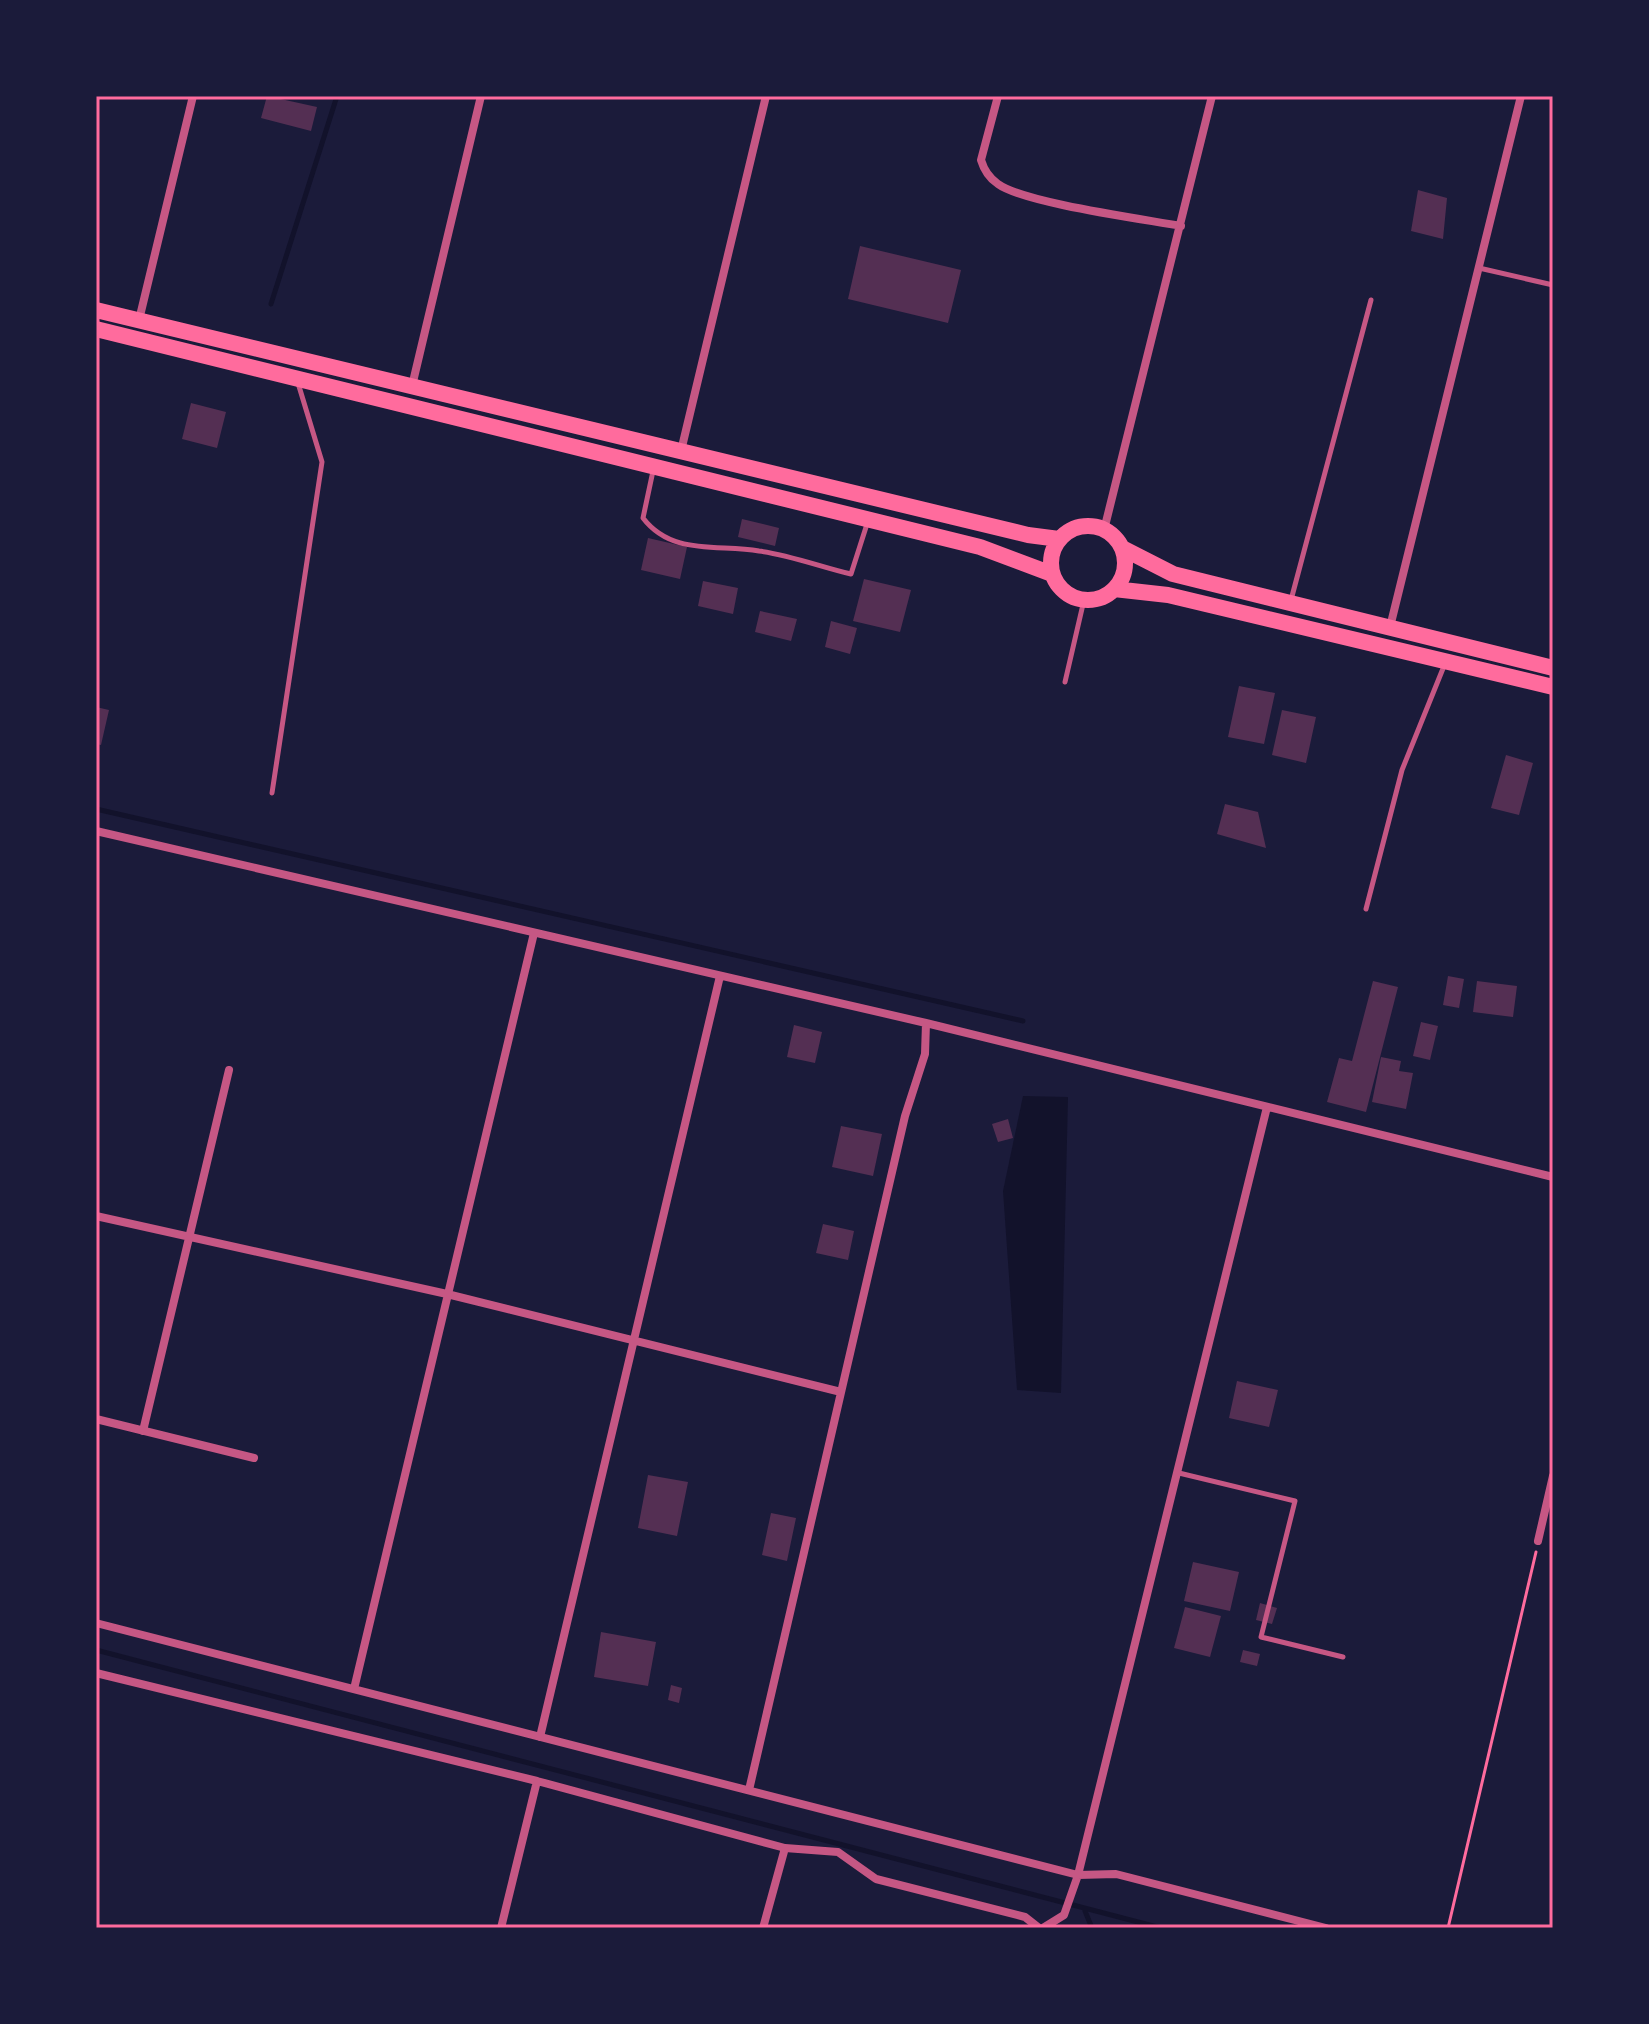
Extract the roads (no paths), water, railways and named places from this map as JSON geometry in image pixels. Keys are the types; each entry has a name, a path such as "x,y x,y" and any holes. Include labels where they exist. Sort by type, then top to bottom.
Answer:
{"main road":[{"path":"96,310 1028,535 1059,539"},
{"path":"96,329 980,547 1052,574"},
{"path":"1122,548 1125,565 1114,589 1100,598 1084,600 1064,592 1052,574 1051,556 1059,539 1075,528 1095,527 1104,530 1122,548 1173,574 1553,668"},
{"path":"1114,589 1168,595 1553,687"}],"street":[{"path":"139,320 193,96"},
{"path":"412,386 481,96"},
{"path":"681,452 766,96"},
{"path":"998,96 981,160 984,170 1000,186 1027,195 1181,226"},
{"path":"1104,530 1212,96"},
{"path":"1390,629 1521,96"},
{"path":"96,831 926,1023 1553,1177"},
{"path":"354,1689 534,933"},
{"path":"540,1737 720,976"},
{"path":"749,1790 905,1116 925,1054 926,1023"},
{"path":"143,1431 229,1070"},
{"path":"96,1673 537,1781 785,1848 838,1852 876,1879 1025,1917 1041,1928 1064,1915 1078,1875 1267,1107"},
{"path":"96,1216 188,1239 447,1294 841,1392"},
{"path":"96,1419 254,1458"},
{"path":"1538,1541 1553,1476"},
{"path":"96,1623 1078,1875 1116,1874 1326,1928"},
{"path":"501,1928 537,1781"},
{"path":"763,1928 785,1848"}],"lane":[{"path":"1479,268 1553,285"},
{"path":"1291,603 1371,300"},
{"path":"272,793 322,462 297,378"},
{"path":"655,467 643,518 656,535 688,545 720,551 759,551 851,574 868,521"},
{"path":"1065,682 1084,600"},
{"path":"1366,909 1402,770 1445,661"},
{"path":"1179,1473 1295,1501 1261,1637 1343,1657"}],"waterway":[{"path":"271,304 337,96"},
{"path":"96,809 1023,1021"},
{"path":"96,1650 1161,1928"},
{"path":"1085,1911 1092,1928"}]}
